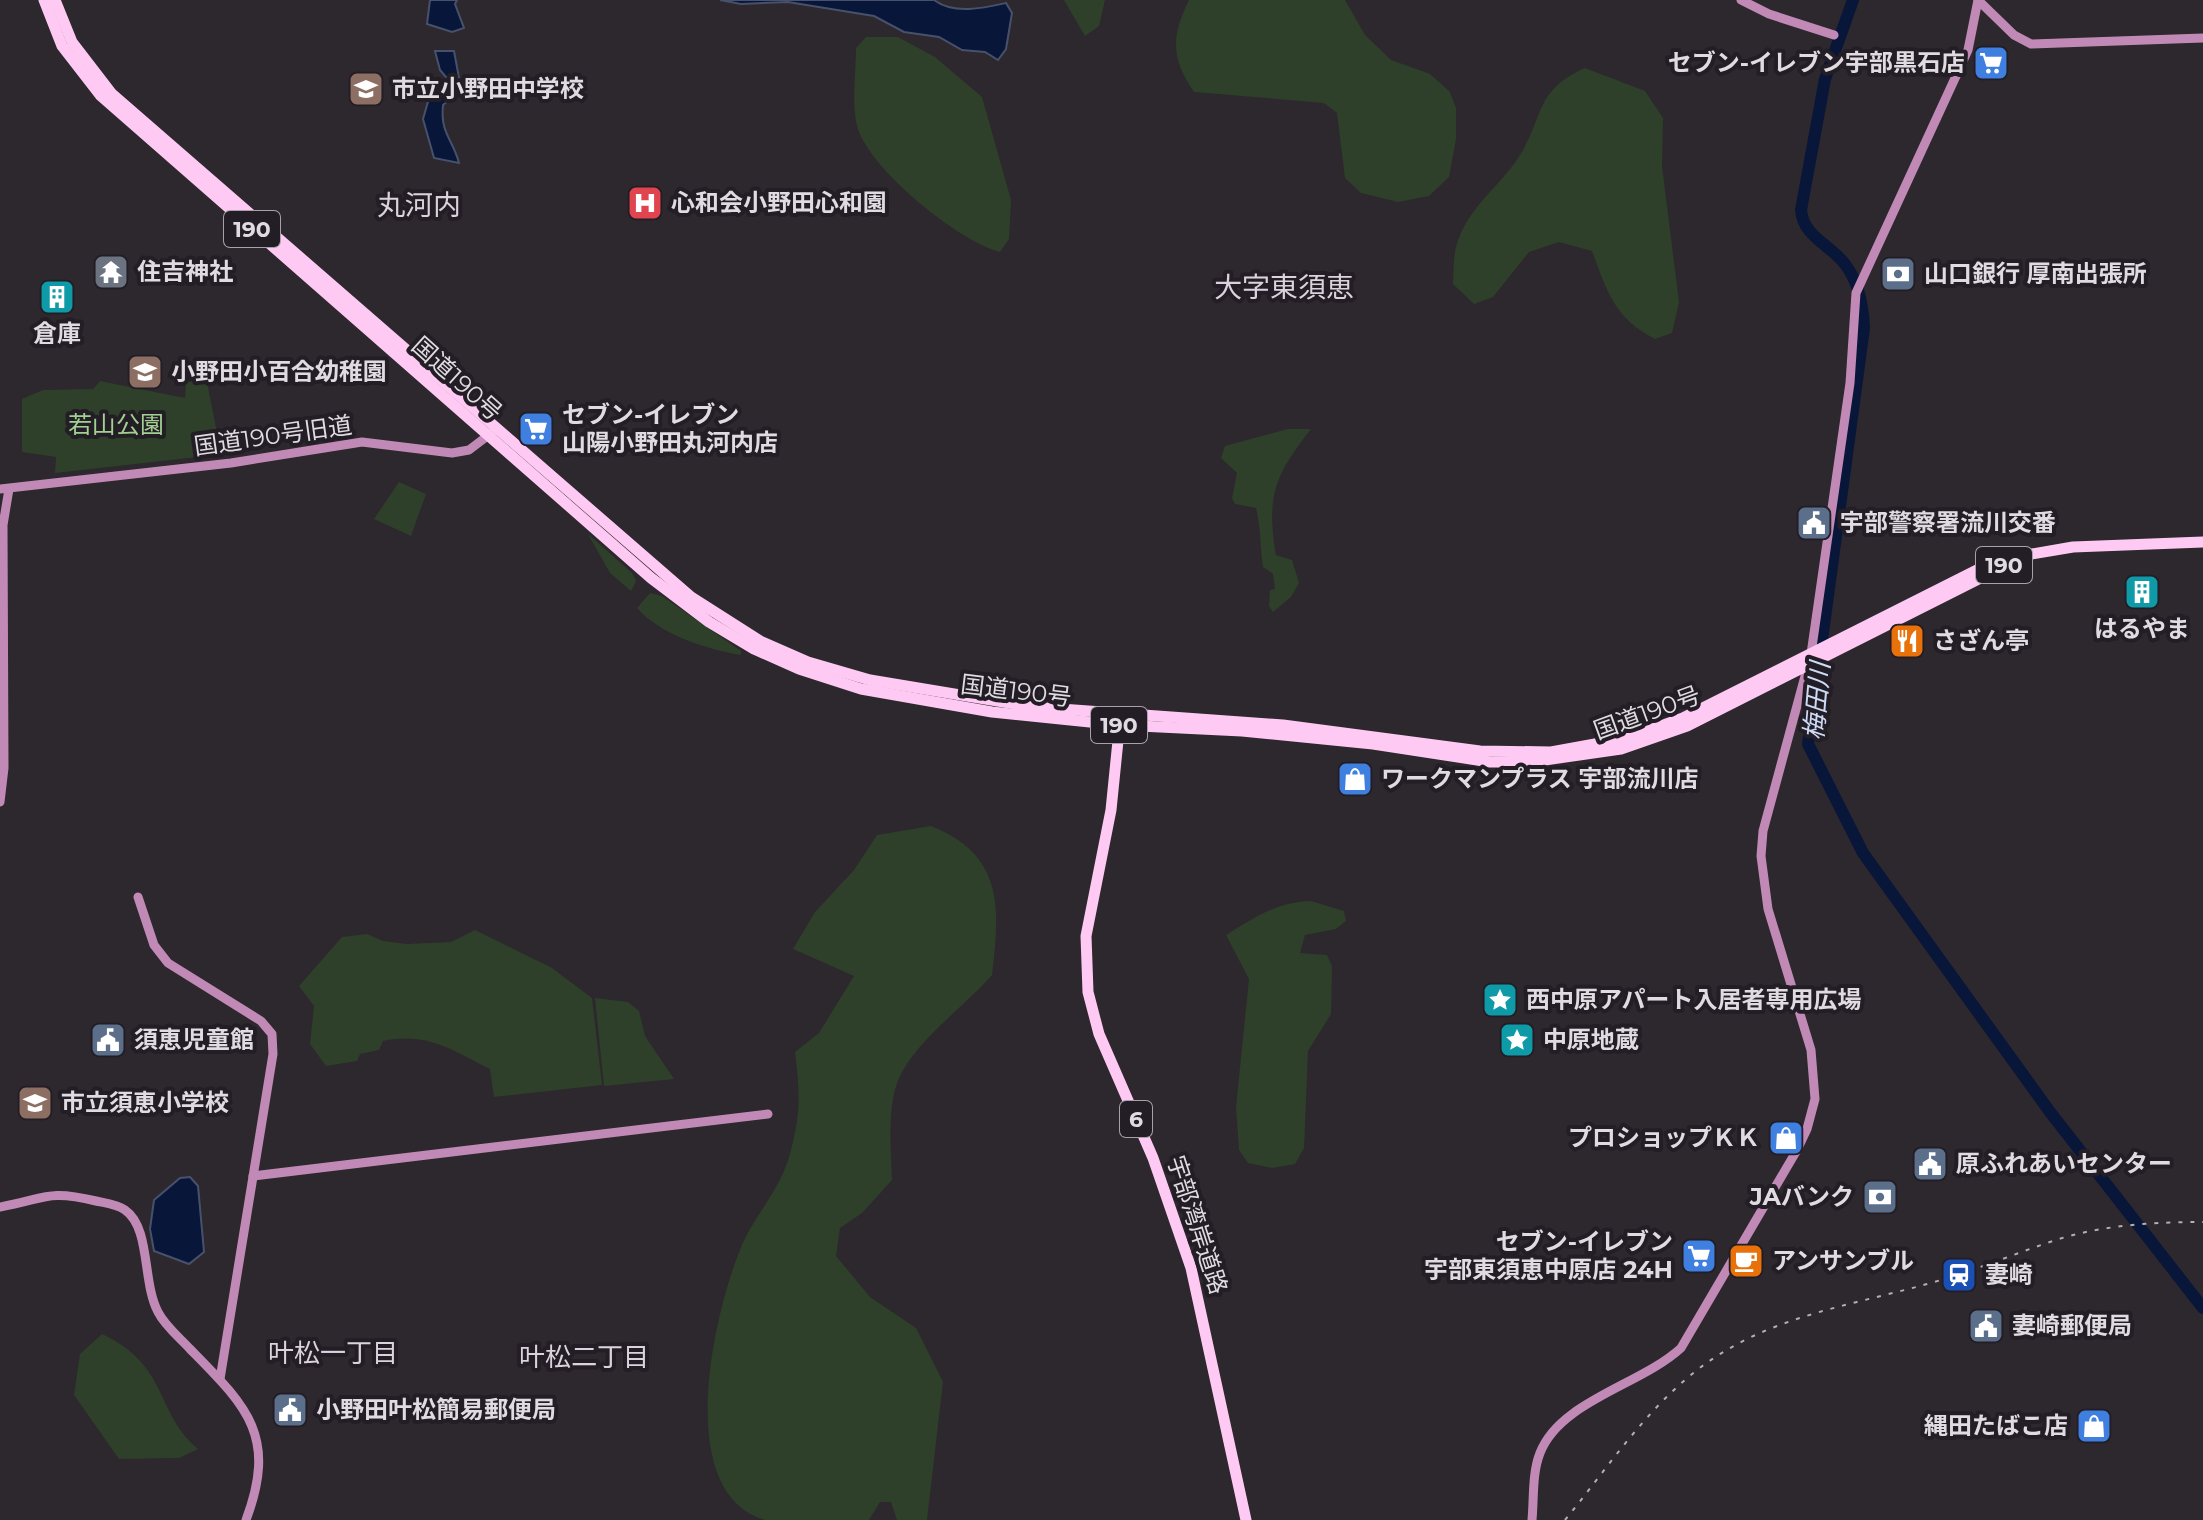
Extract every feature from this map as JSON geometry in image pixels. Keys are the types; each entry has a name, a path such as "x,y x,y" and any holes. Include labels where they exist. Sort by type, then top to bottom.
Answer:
{"highway":[{"name":"国道190号","path":"44,0 62,46 100,95 492,433 659,572 760,641 808,662 899,686 1120,720 1283,725 1480,751 1551,752 1607,743 1663,726 1816,657 2026,555 2073,547 2203,540"},
{"name":"国道190号","path":"55,0 72,42 112,94 492,433"},
{"name":"宇部湾岸道路","path":"1120,720 1111,810 1086,936 1088,992 1099,1034 1153,1158 1191,1268 1246,1520"}],"street":[{"path":"1741,0 1769,14 1834,35"},
{"path":"1532,1520 1537,1463 1552,1432 1568,1417 1655,1369 1681,1348 1797,1150 1810,1121 1816,1085 1814,1063 1770,917 1761,842 1816,657 1850,383 1856,293 1968,50 1978,0 2014,35 2031,44 2203,38"},
{"name":"国道190号旧道","path":"4,489 231,463 362,442 452,453 469,450 492,433"},
{"path":"0,802 4,768 4,489"},
{"path":"138,897 154,945 168,963 261,1021 272,1034 273,1054 220,1379"},
{"path":"253,1176 768,1114"},
{"path":"0,1207 62,1193 124,1209 139,1227 147,1285 162,1319 243,1405 257,1440 258,1474 246,1520"}],"green space":[{"path":"1064,0 1105,0 1099,26 1085,36"},
{"path":"1189,0 1345,0 1365,35 1391,60 1430,74 1450,92 1456,108 1456,139 1449,177 1429,196 1398,202 1361,193 1345,178 1337,113 1324,103 1194,92 1181,69 1176,47 1179,25"},
{"path":"866,37 898,37 935,57 982,97 1011,200 1009,239 1000,252 962,234 918,202 866,146 858,129 854,100 856,48"},
{"path":"1585,68 1645,91 1663,118 1662,166 1679,302 1672,333 1655,339 1641,331 1621,312 1608,291 1592,251 1559,242 1529,252 1493,297 1474,304 1453,284 1456,247 1467,221 1520,155 1549,95 1569,77"},
{"name":"若山公園","path":"206,377 220,448 215,455 55,473 56,457 22,452 22,399 43,390 93,389 100,381 185,398 186,383"},
{"path":"1288,429 1311,429 1281,474 1273,501 1276,555 1292,560 1299,583 1291,597 1273,612 1269,606 1270,590 1275,589 1273,574 1263,567 1256,508 1235,504 1232,498 1237,473 1221,458 1225,446"},
{"path":"399,482 426,494 411,536 374,519"},
{"path":"588,534 632,573 636,581 631,591 610,573"},
{"path":"650,593 662,596 741,651 741,655 699,645 658,626 637,608"},
{"path":"931,826 955,838 972,852 992,886 996,927 992,975 927,1039 905,1067 892,1104 892,1180 862,1213 840,1228 836,1256 870,1297 916,1328 943,1382 927,1520 897,1520 891,1502 880,1502 869,1520 765,1520 736,1503 718,1475 709,1439 708,1398 712,1356 730,1279 745,1238 779,1181 790,1154 798,1103 795,1052 819,1033 854,976 793,949 815,912 854,870 877,835"},
{"path":"1311,901 1344,911 1346,921 1336,929 1305,935 1300,953 1327,955 1332,966 1331,1014 1308,1051 1304,1148 1295,1164 1272,1168 1248,1163 1239,1150 1236,1107 1249,979 1226,935 1277,907"},
{"path":"475,930 552,968 592,998 602,1085 494,1097 490,1069 439,1044 413,1039 383,1041 379,1050 360,1054 357,1061 326,1066 310,1044 314,1006 299,986 342,937 367,934 383,941 407,944 451,942"},
{"path":"595,998 628,1002 639,1011 645,1036 674,1079 604,1086"},
{"path":"102,1334 124,1346 139,1360 174,1420 198,1449 179,1458 119,1459 74,1395 80,1354"}],"water":[{"path":"430,0 457,0 455,4 464,28 452,32 427,24"},
{"path":"720,0 934,0 960,9 1006,3 1012,13 1006,49 998,60 985,52 962,50 939,37 904,32 874,16 788,2 741,4"},
{"path":"435,51 454,51 459,78 446,77 440,70"},
{"path":"438,80 448,87 449,100 443,105 443,123 459,163 434,158 423,119 434,81"},
{"path":"190,1177 198,1186 204,1252 189,1264 154,1251 150,1229 154,1200 180,1178"}],"waterway":[{"name":"梅田川","path":"1853,0 1825,79 1801,210 1806,227 1849,270 1857,285 1864,328 1808,744 1863,853 2050,1112 2203,1308"}],"railway":[{"path":"1565,1520 1635,1432 1673,1391 1717,1356 1766,1330 1792,1320 1943,1279 2089,1231 2203,1222"}],"place":[{"name":"セブン-イレブン宇部黒石店","path":"1991,63"},
{"name":"市立小野田中学校","path":"366,89"},
{"name":"心和会小野田心和園","path":"645,203"},
{"name":"住吉神社","path":"111,272"},
{"name":"山口銀行 厚南出張所","path":"1898,274"},
{"name":"倉庫","path":"57,297"},
{"name":"小野田小百合幼稚園","path":"145,372"},
{"name":"セブン-イレブン 山陽小野田丸河内店","path":"536,429"},
{"name":"宇部警察署流川交番","path":"1814,523"},
{"name":"はるやま","path":"2142,592"},
{"name":"さざん亭","path":"1907,641"},
{"name":"ワークマンプラス 宇部流川店","path":"1355,779"},
{"name":"西中原アパート入居者専用広場","path":"1500,1000"},
{"name":"須恵児童館","path":"108,1040"},
{"name":"中原地蔵","path":"1517,1040"},
{"name":"市立須恵小学校","path":"35,1103"},
{"name":"プロショップＫＫ","path":"1786,1138"},
{"name":"原ふれあいセンター","path":"1930,1164"},
{"name":"JAバンク","path":"1880,1197"},
{"name":"セブン-イレブン 宇部東須恵中原店 24H","path":"1699,1256"},
{"name":"アンサンブル","path":"1746,1261"},
{"name":"妻崎","path":"1959,1275"},
{"name":"妻崎郵便局","path":"1986,1326"},
{"name":"小野田叶松簡易郵便局","path":"290,1410"},
{"name":"縄田たばこ店","path":"2094,1426"}],"district":[{"name":"丸河内","path":"419,205"},
{"name":"大字東須恵","path":"1284,287"},
{"name":"叶松一丁目","path":"333,1353"},
{"name":"叶松二丁目","path":"584,1357"}]}
